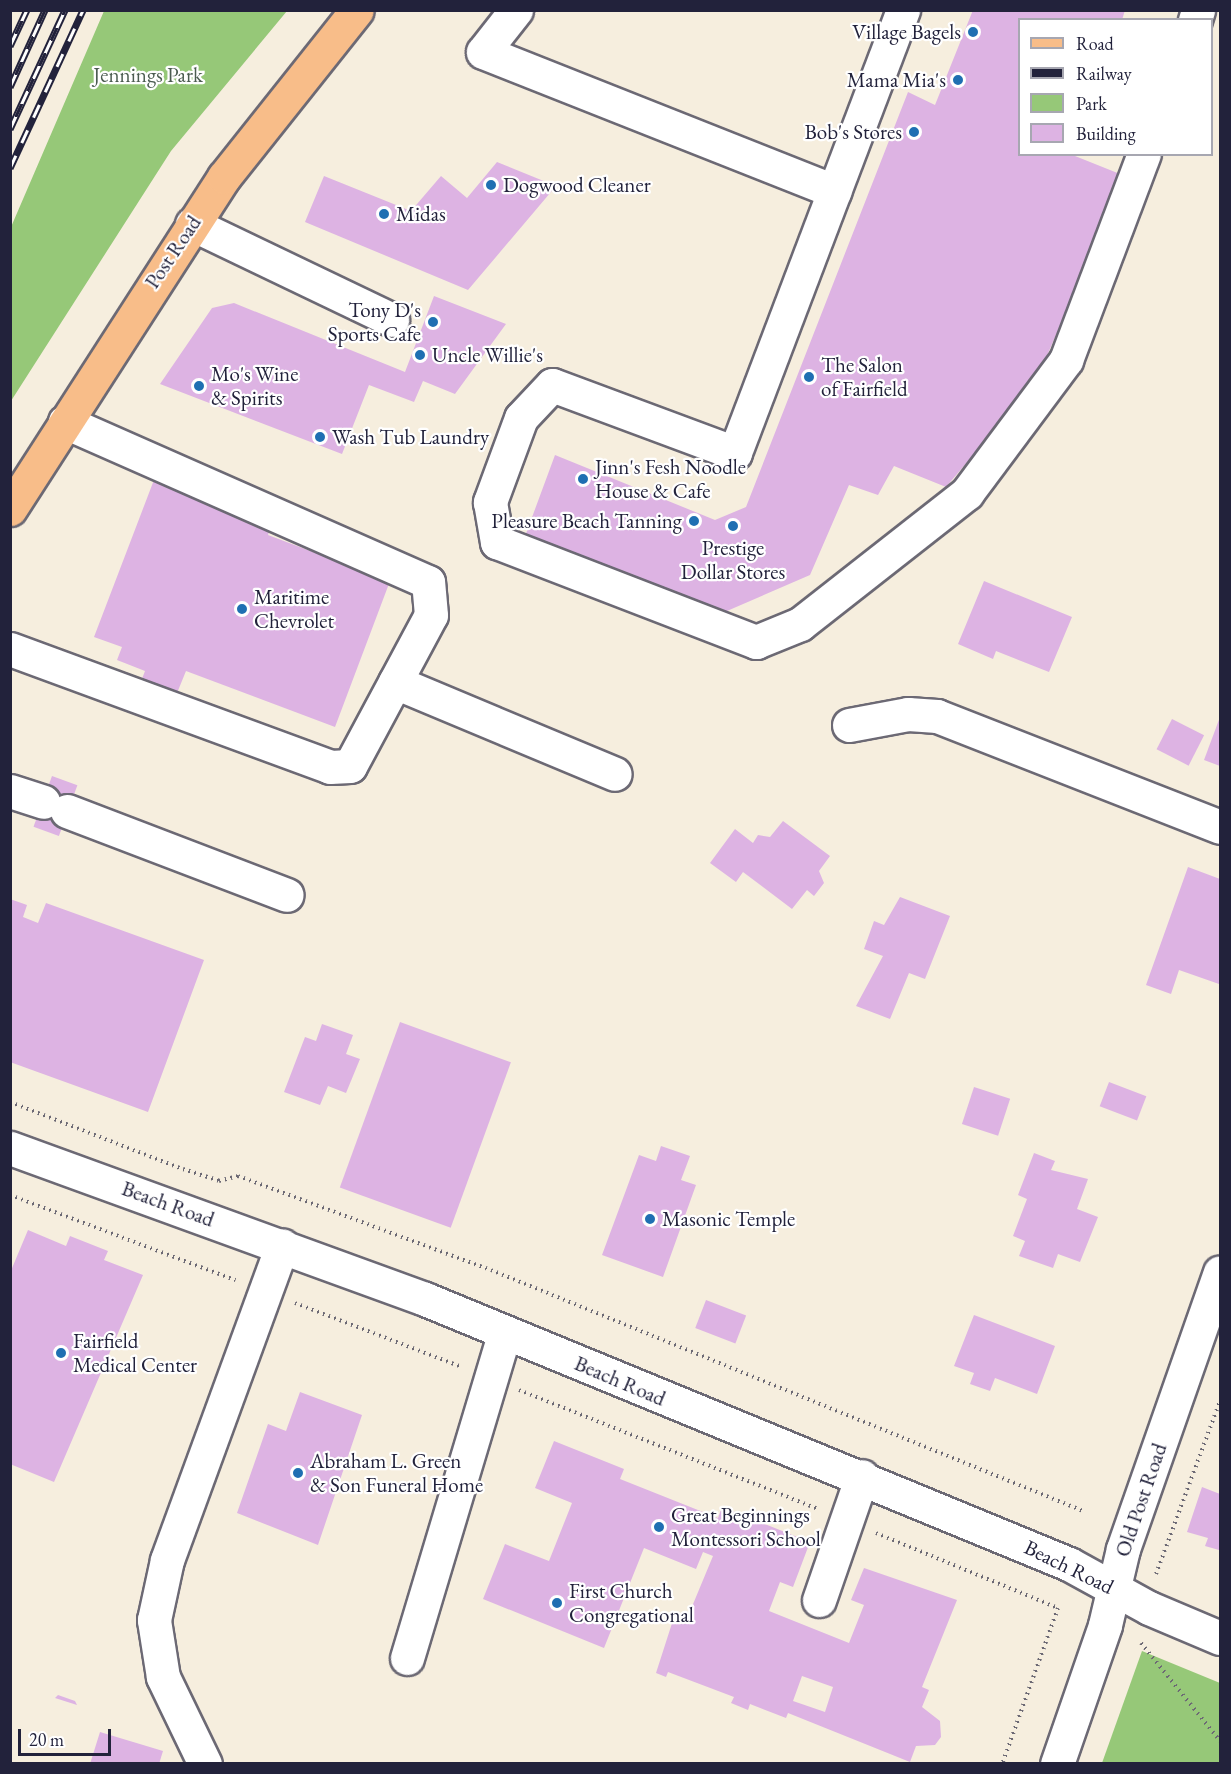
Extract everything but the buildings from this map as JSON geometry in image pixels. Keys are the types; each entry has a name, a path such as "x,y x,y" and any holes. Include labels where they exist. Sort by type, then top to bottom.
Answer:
{"main road":[{"name":"Post Road","path":"10,509 192,225 357,10"}],"street":[{"path":"516,10 483,52 834,191"},
{"path":"903,10 735,453 552,385 521,418 490,502 497,542 756,642 800,624 967,493 1066,360 1143,156"},
{"path":"192,225 392,320"},
{"path":"10,649 330,767 350,765 431,615 428,582 65,422"},
{"path":"395,682 615,774"},
{"path":"849,725 908,714 937,716 1221,828"},
{"path":"10,791 287,895"},
{"name":"Beach Road","path":"10,1148 282,1245 862,1476 1221,1638"},
{"path":"205,1764 163,1677 154,1620 167,1560 282,1245"},
{"name":"Old Post Road","path":"1057,1764 1221,1272"},
{"path":"407,1658 505,1332"},
{"path":"819,1600 862,1476"}],"path":[{"path":"10,1102 183,1169 219,1181 238,1176 491,1270 1083,1511"},
{"path":"10,1195 491,1378 1058,1608 1002,1764"},
{"path":"1155,1577 1221,1401"},
{"path":"1141,1643 1221,1741"}],"green space":[{"name":"Jennings Park","path":"104,11 287,11 171,151 11,401 11,227"},
{"path":"1142,1651 1220,1683 1220,1763 1102,1763"}],"railway":[{"path":"10,46 27,10"},
{"path":"10,87 45,10"},
{"path":"10,129 65,10"},
{"path":"10,168 83,10"}],"place":[{"name":"Village Bagels","path":"973,32"},
{"name":"Mama Mia's","path":"958,80"},
{"name":"Bob's Stores","path":"914,132"},
{"name":"Dogwood Cleaner","path":"491,185"},
{"name":"Midas","path":"384,214"},
{"name":"Tony D's Sports Cafe","path":"433,322"},
{"name":"Uncle Willie's","path":"420,355"},
{"name":"The Salon of Fairfield","path":"809,377"},
{"name":"Mo's Wine & Spirits","path":"199,386"},
{"name":"Wash Tub Laundry","path":"320,437"},
{"name":"Jinn's Fesh Noodle House & Cafe","path":"583,479"},
{"name":"Pleasure Beach Tanning","path":"694,521"},
{"name":"Prestige Dollar Stores","path":"733,526"},
{"name":"Maritime Chevrolet","path":"242,609"},
{"name":"Masonic Temple","path":"650,1219"},
{"name":"Fairfield Medical Center","path":"61,1353"},
{"name":"Abraham L. Green & Son Funeral Home","path":"298,1473"},
{"name":"Great Beginnings Montessori School","path":"659,1527"},
{"name":"First Church Congregational","path":"557,1603"}]}
